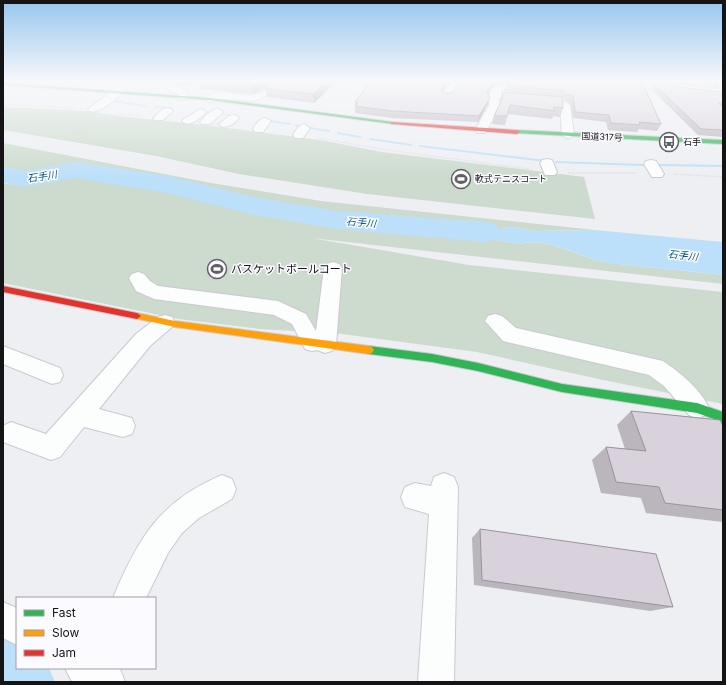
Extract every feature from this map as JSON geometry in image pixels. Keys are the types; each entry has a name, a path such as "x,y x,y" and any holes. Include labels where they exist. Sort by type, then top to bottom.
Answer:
{"main road":[{"name":"国道317号","path":"323,114 392,123 481,130 723,142"},
{"path":"3,289 165,322 319,344 432,358 478,366 562,388 697,408 723,417"}],"street":[{"path":"174,116 187,114"},
{"path":"206,122 215,114"},
{"path":"481,130 490,114"},
{"path":"566,114 568,135"},
{"path":"319,344 333,268"},
{"path":"138,278 143,286 154,292 278,308 299,319 319,344"},
{"path":"495,321 510,335 655,367 672,380 697,408"},
{"path":"10,434 51,448 143,340 165,322"},
{"path":"3,355 52,375"},
{"path":"79,415 123,426"},
{"path":"129,597 151,553 165,529 180,514 196,502 222,489"},
{"path":"434,496 436,682"},
{"path":"3,618 16,627"},
{"path":"85,669 107,682"}],"path":[{"path":"131,114 174,116"},
{"path":"302,132 387,150 549,167 654,169 723,177"}],"green space":[{"path":"3,114 106,114 320,140 382,152 584,177 595,219 367,194 239,174 156,156 3,130"},
{"path":"3,143 211,183 321,201 595,230 535,231 510,227 496,230 442,225 430,228 519,244 530,242 551,245 605,262 723,275 723,284 311,238 469,265 723,292 723,404 603,380 477,352 342,334 260,329 179,319 3,283 3,183 13,185 3,182"}],"water":[{"path":"442,225 496,230 510,227 535,231 595,230 723,242 723,275 605,262 551,245 530,242 519,244 429,228"}],"building":[{"path":"444,114 480,114 479,116"},
{"path":"495,114 508,114 507,116 494,116"},
{"path":"597,114 656,114 661,124 639,122 640,125 611,123 609,115"},
{"path":"685,114 723,114 723,130 701,129"},
{"path":"631,411 720,420 723,426 723,510 665,503 659,487 616,482 606,447 646,451"},
{"path":"480,529 656,554 673,607 482,580"}],"waterway":[{"path":"223,114 229,115"},
{"path":"270,121 290,124"},
{"path":"296,125 304,126"},
{"path":"311,128 329,131"},
{"path":"338,133 360,137"},
{"path":"371,139 411,145"},
{"path":"420,146 546,161"},
{"path":"557,162 644,165"},
{"path":"661,165 723,166"},
{"name":"石手川","path":"3,174 25,179 76,170 169,185 249,205 337,220 486,232"},
{"path":"3,671 19,682"}],"traffic: fast":[{"path":"324,114 393,123"},
{"path":"517,132 723,142"},
{"path":"369,350 432,358 478,367 562,388 697,408 723,417"}],"traffic: slow":[{"path":"137,316 175,324 369,350"}],"traffic: jam":[{"path":"393,123 517,132"},
{"path":"3,289 137,316"}],"place":[{"name":"石手","path":"669,142"},
{"name":"軟式テニスコート","path":"461,179"},
{"name":"バスケットボールコート","path":"217,269"}]}
